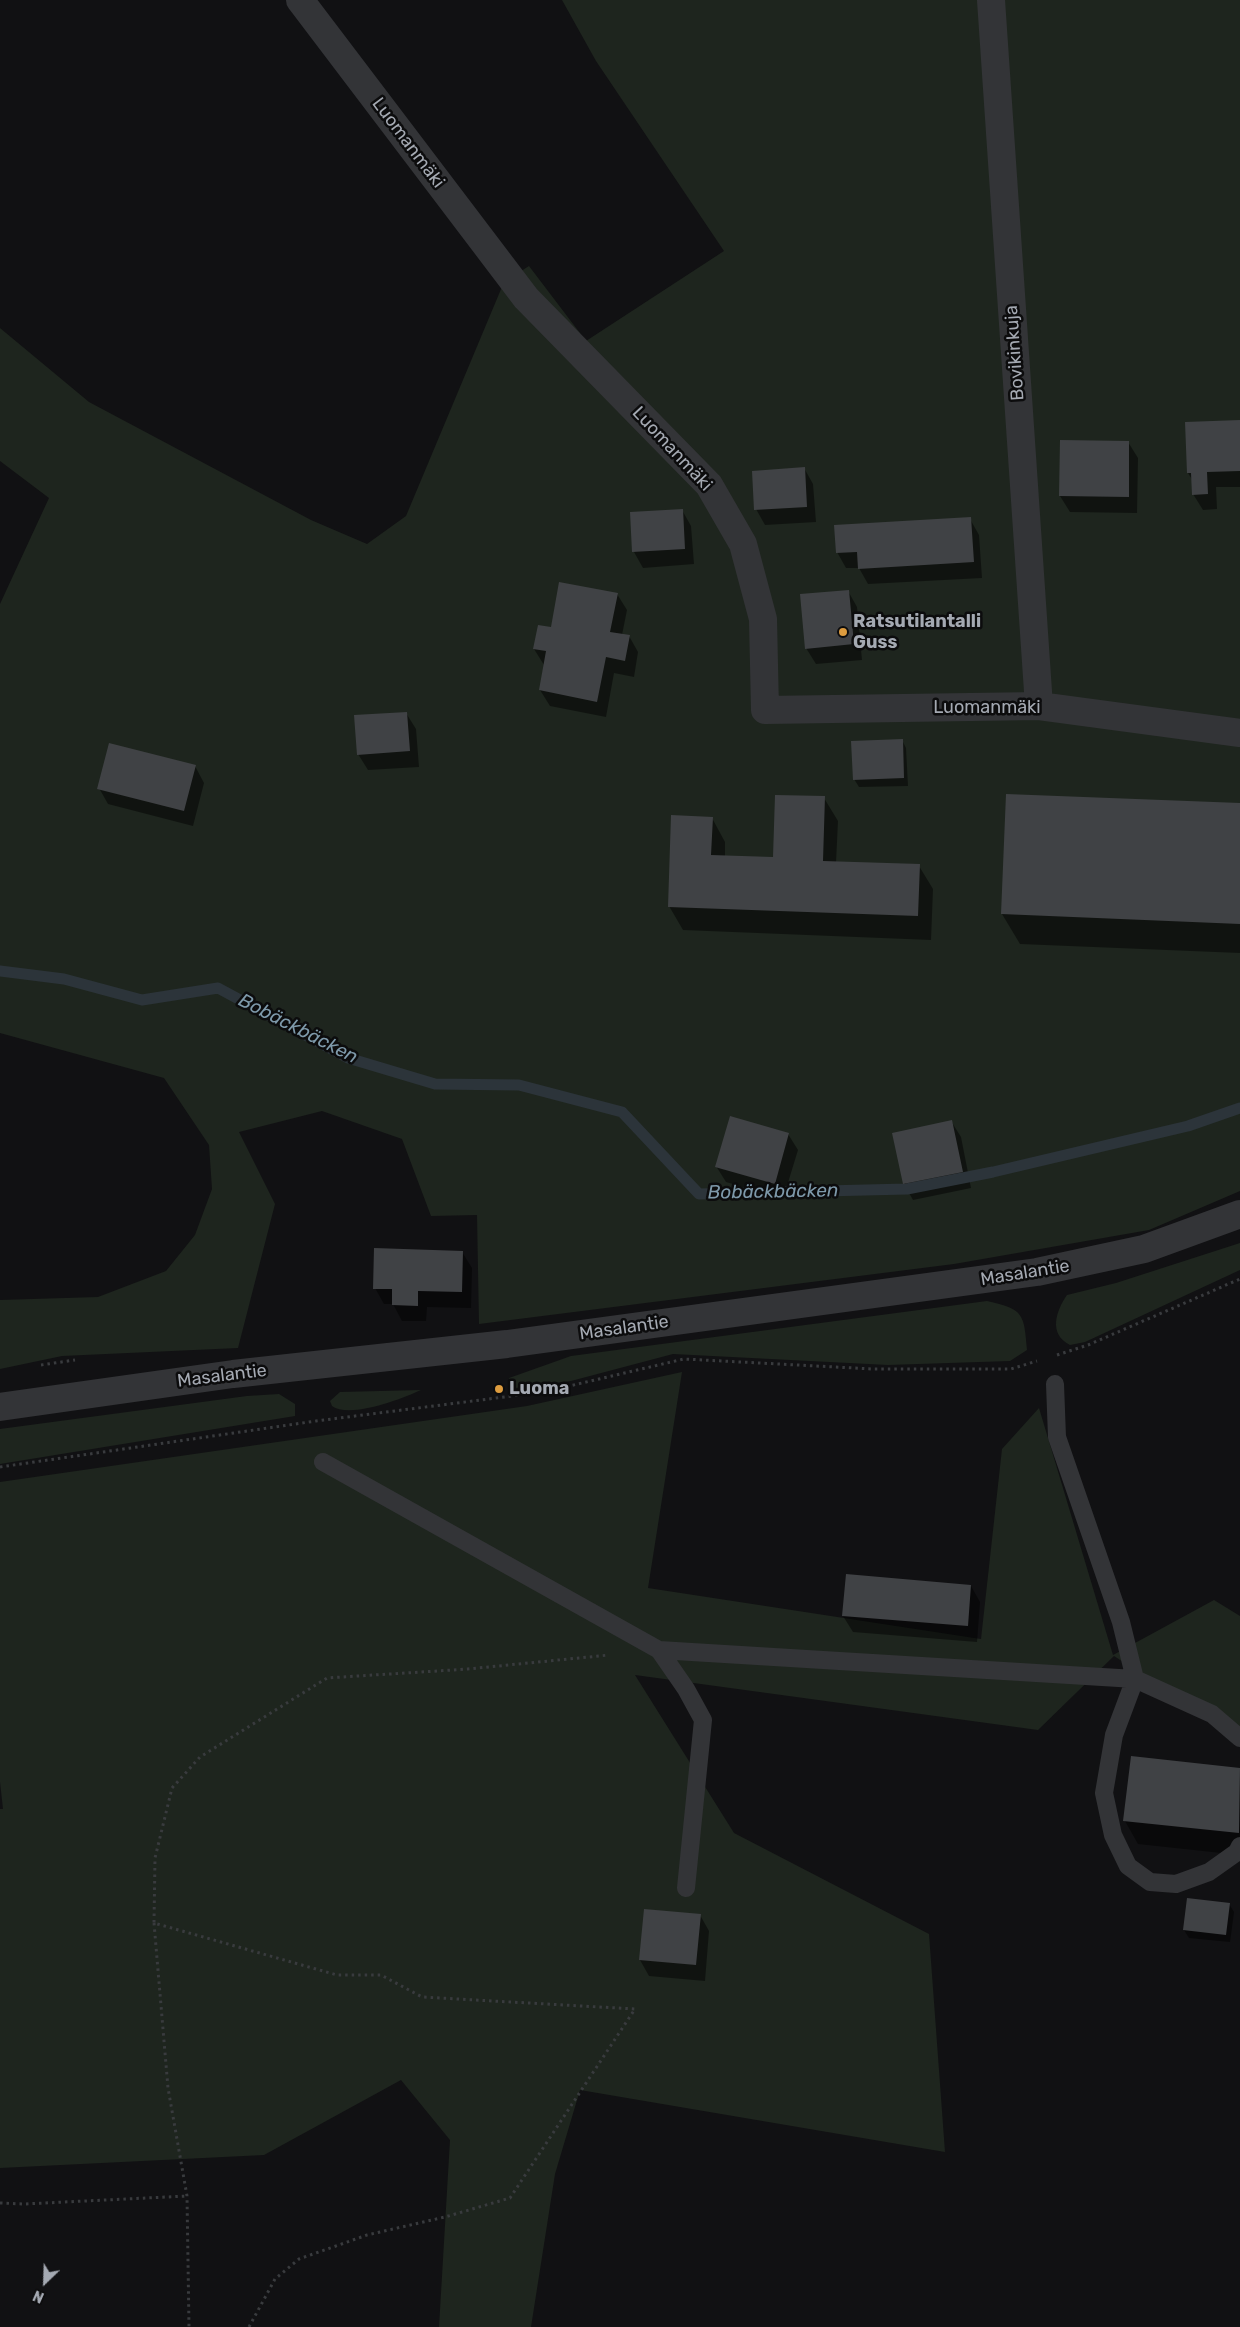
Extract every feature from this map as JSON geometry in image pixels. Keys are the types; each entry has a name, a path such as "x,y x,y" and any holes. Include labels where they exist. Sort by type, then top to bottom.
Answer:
{"street":[{"name":"Luomanmäki","path":"300,0 526,298 709,485 743,544 763,619 765,710 1039,706 1240,733"},
{"name":"Bovikinkuja","path":"991,0 1039,706"},
{"name":"Masalantie","path":"0,1407 233,1374 507,1344 1037,1272 1144,1249 1240,1214"}],"lane":[{"path":"1055,1384 1057,1437 1121,1622 1136,1679 1114,1735 1104,1793 1113,1835 1128,1866 1150,1882 1176,1884 1209,1872 1236,1852 1240,1846"},
{"path":"323,1462 659,1650 1136,1679 1212,1714 1240,1738"},
{"path":"659,1650 686,1689 703,1720 686,1888"}],"path":[{"path":"1053,1356 1088,1345 1240,1279"},
{"path":"0,1467 316,1421 512,1396 565,1387 684,1359 873,1369 1011,1369 1045,1358"},
{"path":"189,2327 187,2196 168,2088 154,1923 155,1858 172,1788 200,1757 327,1678 468,1669 659,1650"},
{"path":"154,1923 337,1975 381,1975 422,1997 635,2009 510,2198 446,2217 367,2235 299,2259 275,2279 249,2327"},
{"path":"0,2203 24,2204 187,2196"}],"shaded area":[{"path":"562,0 1240,0 1240,1191 1149,1230 954,1264 479,1324 477,1215 431,1216 402,1139 322,1111 239,1132 275,1204 238,1348 62,1356 0,1369 0,1300 98,1297 166,1271 195,1235 212,1189 209,1145 164,1078 0,1033 0,604 49,498 0,461 0,328 89,402 311,520 367,544 406,516 504,282 529,266 586,341 724,251 596,61"},
{"path":"1240,1243 1240,1270 1085,1342 1070,1345 1063,1340 1056,1329 1057,1315 1067,1295 1116,1283"},
{"path":"987,1301 1008,1307 1020,1315 1023,1321 1027,1350 1010,1361 888,1365 673,1354 571,1381 515,1388 510,1385 509,1378 571,1356"},
{"path":"682,1372 648,1588 981,1639 1002,1449 1039,1408 1113,1655 1214,1600 1240,1616 1240,1738 1114,1656 1038,1730 635,1675 734,1833 929,1934 945,2152 580,2090 555,2174 531,2327 439,2327 450,2140 401,2080 264,2155 0,2168 0,1809 3,1809 0,1782 0,1482 527,1406"},
{"path":"421,1390 363,1409 340,1409 332,1406 330,1401 340,1392"},
{"path":"279,1394 295,1404 295,1416 0,1464 0,1429 247,1396"}],"building":[{"path":"1240,420 1240,471 1207,472 1208,494 1192,495 1191,473 1187,473 1185,422"},
{"path":"1060,440 1129,441 1129,497 1059,496"},
{"path":"805,467 807,507 754,510 752,471"},
{"path":"683,509 685,549 632,552 630,512"},
{"path":"971,517 974,562 858,569 857,552 836,553 834,525"},
{"path":"559,582 618,593 610,632 630,635 625,661 606,657 597,702 539,690 546,651 533,649 538,625 551,627"},
{"path":"849,590 854,644 805,649 800,594"},
{"path":"407,712 410,751 357,755 354,715"},
{"path":"903,739 904,778 853,780 851,741"},
{"path":"109,743 196,765 184,811 97,789"},
{"path":"1006,794 1240,803 1240,924 1001,914"},
{"path":"775,795 825,796 823,861 920,864 918,916 668,907 671,815 713,817 711,855 773,857"},
{"path":"730,1116 789,1133 775,1184 715,1167"},
{"path":"952,1120 963,1172 903,1184 892,1133"},
{"path":"374,1248 463,1251 462,1292 418,1291 418,1306 392,1305 392,1289 373,1289"},
{"path":"846,1574 971,1585 968,1626 842,1616"},
{"path":"1131,1756 1240,1768 1239,1833 1123,1821"},
{"path":"1187,1898 1230,1903 1226,1935 1183,1930"},
{"path":"644,1909 701,1914 696,1965 639,1960"}],"waterway":[{"name":"Bobäckbäcken","path":"0,971 64,979 142,1000 218,988 348,1058 435,1084 519,1085 622,1112 699,1194 907,1189 993,1172 1188,1126 1240,1108"}],"place":[{"name":"Ratsutilantalli Guss","path":"843,632"},
{"name":"Luoma","path":"499,1389"}]}
